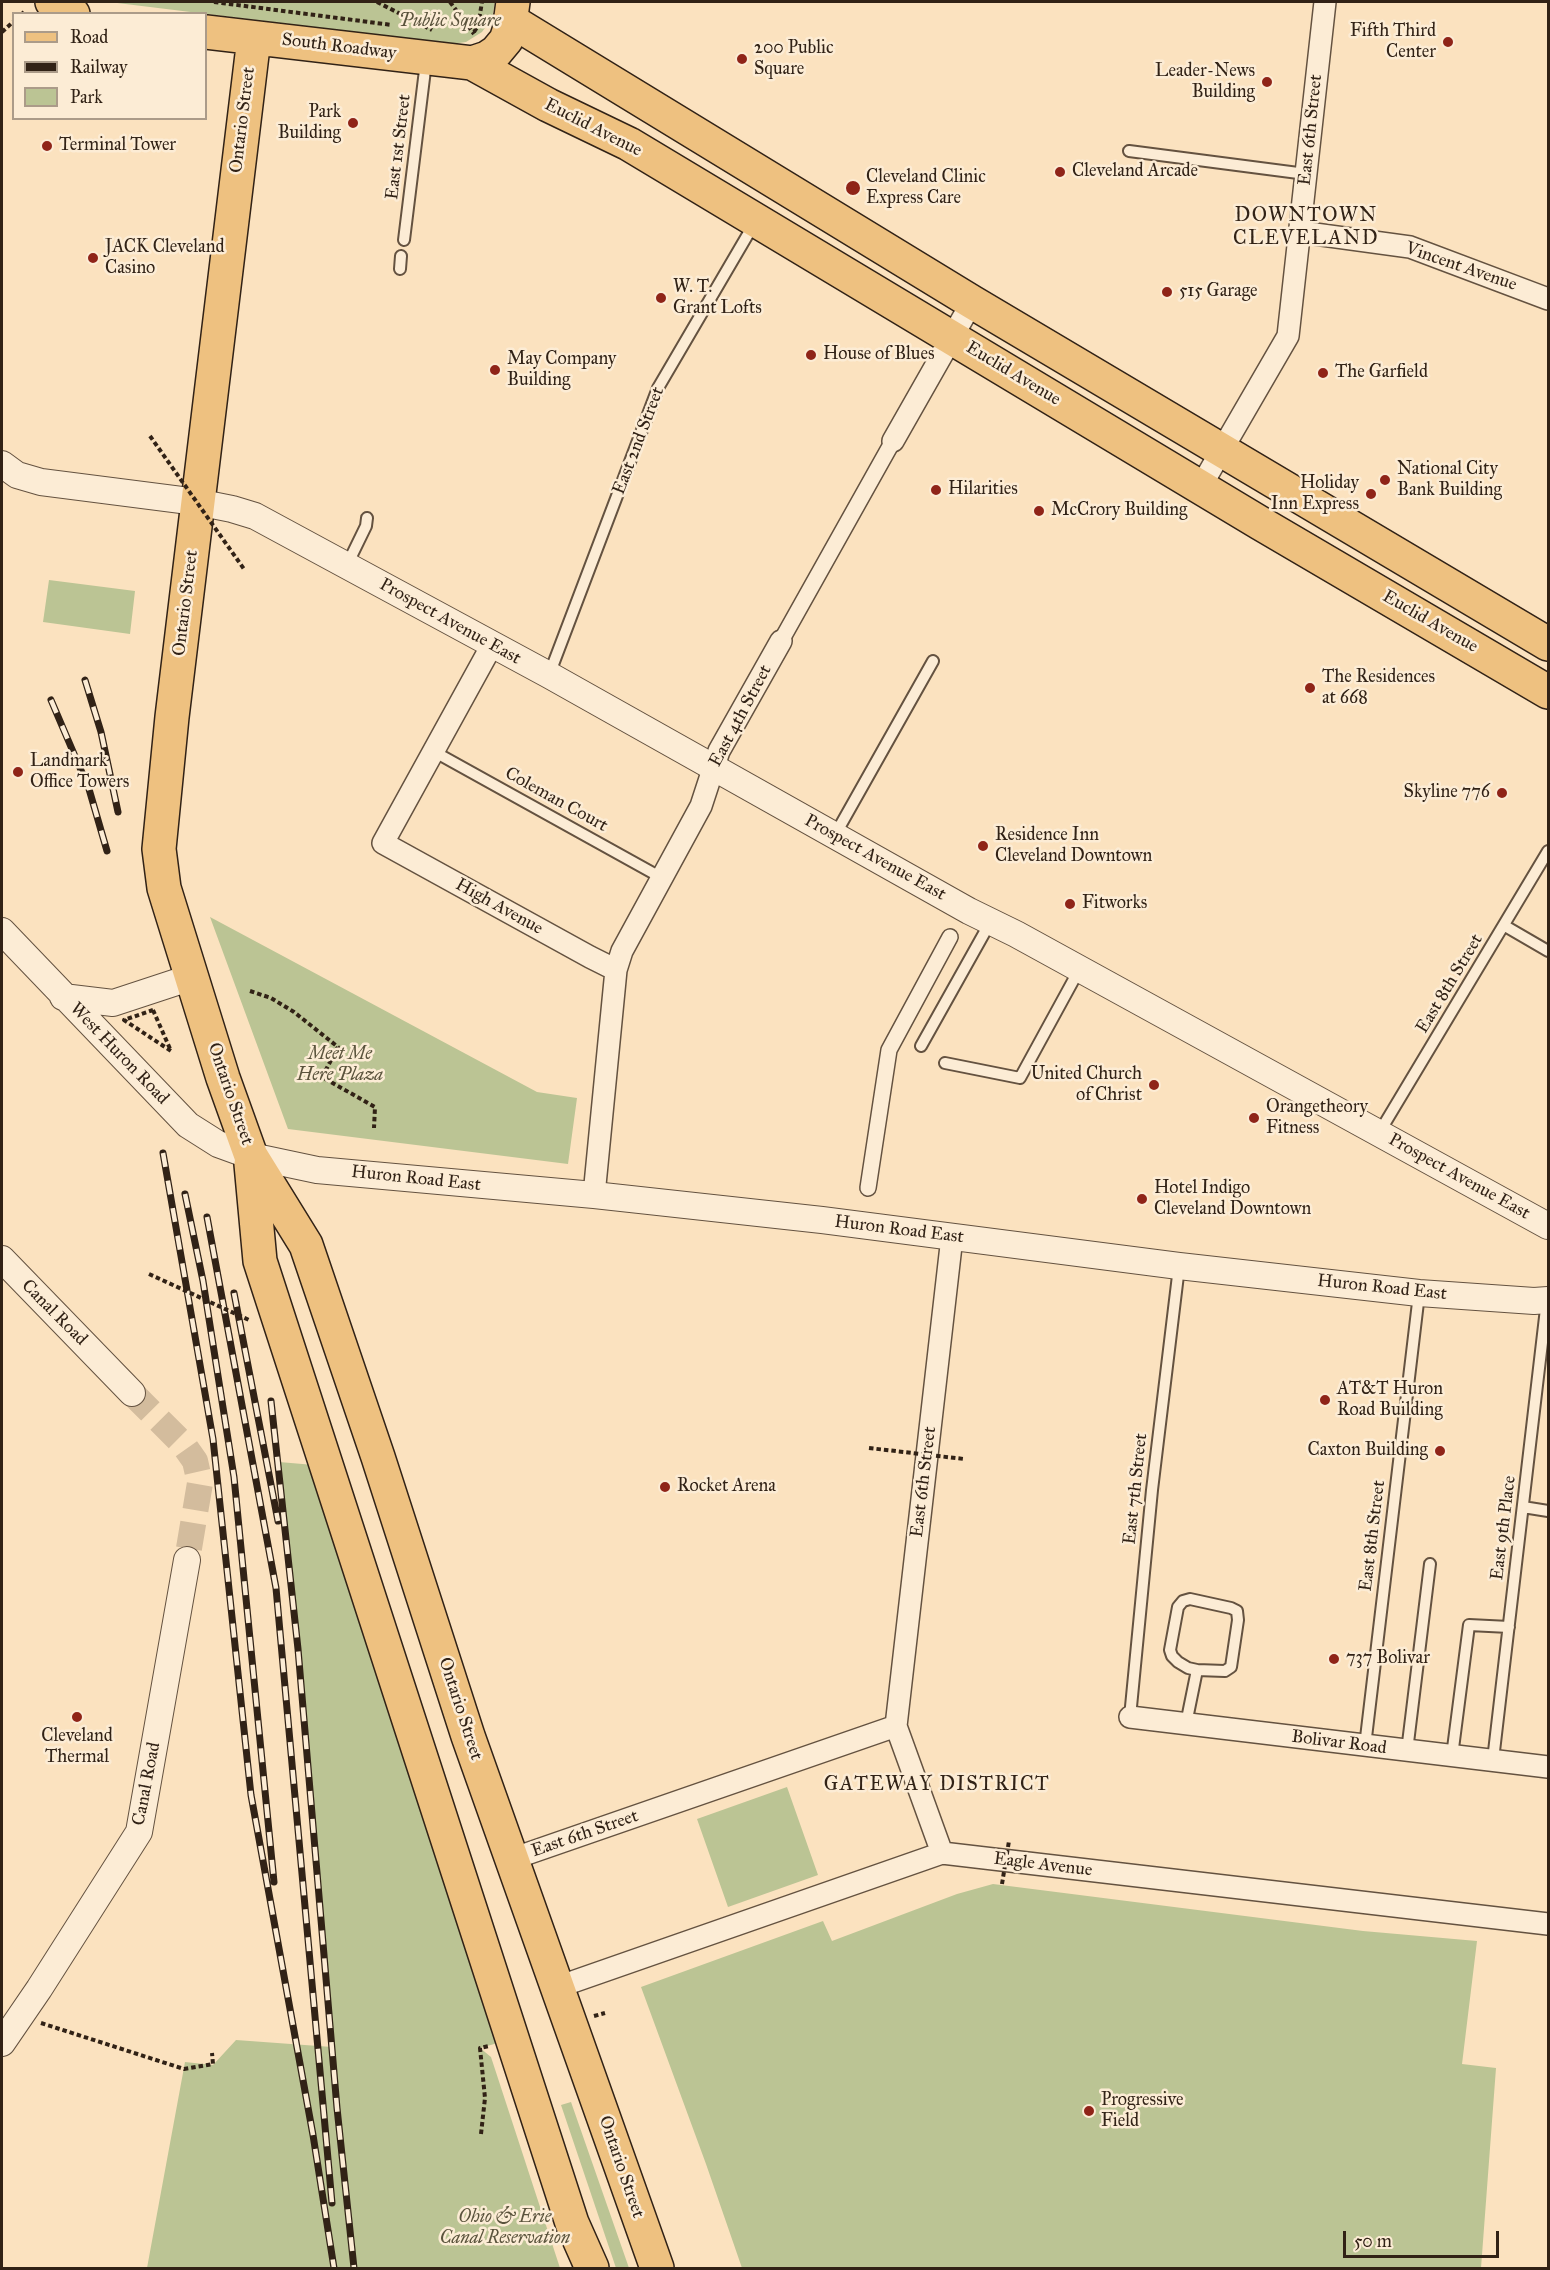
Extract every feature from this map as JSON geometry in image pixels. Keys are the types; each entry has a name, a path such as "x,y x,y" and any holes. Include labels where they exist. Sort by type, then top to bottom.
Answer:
{"main road":[{"path":"33,9 57,12"},
{"path":"471,43 487,58 501,46 509,31 512,11 972,302 1548,644"},
{"name":"South Roadway","path":"207,32 254,38 434,40 471,43"},
{"name":"Ontario Street","path":"254,38 197,502 159,849 164,888 223,1078 251,1156 306,1245 378,1457 468,1736 657,2268"},
{"name":"Euclid Avenue","path":"471,43 548,105 629,144 1548,692"},
{"name":"Ontario Street","path":"251,1156 260,1262 573,2223 592,2268"},
{"path":"573,2223 582,2268"}],"street":[{"name":"East 6th Street","path":"1201,486 1288,336 1325,2"},
{"name":"Vincent Avenue","path":"1300,232 1410,247 1548,299"},
{"name":"East 4th Street","path":"594,1195 616,970 622,951 701,806 713,767 723,745 972,302"},
{"name":"Prospect Avenue East","path":"2,464 17,475 41,482 197,502 255,516 549,675 969,911 1548,1227"},
{"path":"433,752 492,645"},
{"name":"High Avenue","path":"433,752 383,843 616,970"},
{"name":"West Huron Road","path":"2,932 188,1125 218,1144 251,1156"},
{"path":"868,1188 889,1050 950,937"},
{"path":"63,997 113,1004 192,977"},
{"name":"Huron Road East","path":"251,1156 317,1170 594,1195 1419,1293 1548,1300"},
{"name":"East 6th Street","path":"942,1853 896,1726 952,1237"},
{"name":"Canal Road","path":"2,1259 132,1393"},
{"name":"Canal Road","path":"2,2043 139,1832 187,1560"},
{"name":"Bolivar Road","path":"1130,1717 1548,1767"},
{"name":"East 6th Street","path":"512,1859 896,1726"},
{"name":"Eagle Avenue","path":"558,1987 942,1853 1548,1924"}],"lane":[{"name":"East 1st Street","path":"404,240 434,40"},
{"path":"1129,151 1306,174"},
{"name":"East 2nd Street","path":"549,675 658,388 756,220"},
{"path":"400,269 401,256"},
{"path":"347,566 367,518"},
{"path":"835,835 933,661"},
{"name":"Coleman Court","path":"433,752 662,878"},
{"name":"East 8th Street","path":"1379,1133 1548,851"},
{"path":"921,1046 991,921"},
{"path":"1504,926 1548,951"},
{"path":"945,1063 1020,1078 1079,969"},
{"name":"East 7th Street","path":"1130,1717 1152,1490 1179,1266"},
{"name":"East 8th Street","path":"1365,1746 1419,1293"},
{"name":"East 9th Place","path":"1493,1760 1548,1300"},
{"path":"1523,1508 1548,1511"},
{"path":"1407,1751 1430,1564"},
{"path":"1190,1599 1231,1608 1237,1611 1238,1620 1234,1663 1231,1667 1225,1671 1197,1670 1178,1662 1170,1650 1178,1607 1183,1601 1190,1599"},
{"path":"1452,1756 1469,1625 1509,1627"},
{"path":"1186,1724 1197,1670"}],"path":[{"path":"214,2 244,3 399,26"},
{"path":"270,2 273,9"},
{"path":"376,2 434,40"},
{"path":"450,2 471,43"},
{"path":"471,43 478,26 482,2"},
{"path":"410,27 434,40"},
{"path":"150,436 244,569"},
{"path":"250,991 271,998 294,1012 338,1047 322,1077 375,1107 374,1128"},
{"path":"153,1010 162,1030 171,1051 124,1020 153,1010"},
{"path":"149,1274 249,1320"},
{"path":"869,1448 964,1459"},
{"path":"1002,1884 1009,1841"},
{"path":"37,2021 184,2069 213,2064 212,2053"},
{"path":"480,2048 484,2098 481,2133"}],"green space":[{"name":"Public Square","path":"109,2 495,2 492,18 482,32 466,42 452,44 207,14 207,12"},
{"path":"49,580 135,591 130,634 43,622"},
{"name":"Meet Me Here Plaza","path":"210,917 537,1092 577,1098 568,1164 288,1129"},
{"name":"Ohio & Erie Canal Reservation","path":"279,1462 326,1466 512,2039 480,2048 491,2057 560,2268 147,2268 185,2062 213,2065 236,2040 332,2047"},
{"path":"787,1787 818,1875 728,1907 697,1819"},
{"name":"Progressive Field","path":"993,1884 1363,1931 1477,1941 1462,2064 1496,2068 1481,2268 742,2268 641,1987 823,1921 832,1941 957,1894"},
{"path":"571,2102 629,2268 616,2268 561,2105"}],"tunnel":[{"path":"132,1393 183,1444 195,1461 200,1483 187,1560"}],"railway":[{"path":"85,680 101,732 118,812"},
{"path":"51,700 89,789 107,851"},
{"path":"163,1153 213,1439 251,1795 313,2135 334,2268"},
{"path":"185,1194 203,1281 234,1477 274,1882"},
{"path":"207,1217 276,1588 332,2203"},
{"path":"234,1293 278,1521"},
{"path":"271,1401 298,1649 337,2108 354,2268"}],"place":[{"name":"Fifth Third Center","path":"1448,42"},
{"name":"200 Public Square","path":"742,59"},
{"name":"Leader-News Building","path":"1267,82"},
{"name":"Park Building","path":"353,123"},
{"name":"Terminal Tower","path":"47,146"},
{"name":"Cleveland Arcade","path":"1060,172"},
{"name":"Cleveland Clinic Express Care","path":"853,188"},
{"name":"JACK Cleveland Casino","path":"93,258"},
{"name":"515 Garage","path":"1167,292"},
{"name":"W. T. Grant Lofts","path":"661,298"},
{"name":"House of Blues","path":"811,355"},
{"name":"May Company Building","path":"495,370"},
{"name":"The Garfield","path":"1323,373"},
{"name":"National City Bank Building","path":"1385,480"},
{"name":"Hilarities","path":"936,490"},
{"name":"Holiday Inn Express","path":"1371,494"},
{"name":"McCrory Building","path":"1039,511"},
{"name":"The Residences at 668","path":"1310,688"},
{"name":"Landmark Office Towers","path":"18,772"},
{"name":"Skyline 776","path":"1502,793"},
{"name":"Residence Inn Cleveland Downtown","path":"983,846"},
{"name":"Fitworks","path":"1070,904"},
{"name":"United Church of Christ","path":"1154,1085"},
{"name":"Orangetheory Fitness","path":"1254,1118"},
{"name":"Hotel Indigo Cleveland Downtown","path":"1142,1199"},
{"name":"AT&T Huron Road Building","path":"1325,1400"},
{"name":"Caxton Building","path":"1440,1451"},
{"name":"Rocket Arena","path":"665,1487"},
{"name":"737 Bolivar","path":"1334,1659"},
{"name":"Cleveland Thermal","path":"77,1717"},
{"name":"Progressive Field","path":"1089,2111"}],"district":[{"name":"DOWNTOWN CLEVELAND","path":"1306,228"},
{"name":"GATEWAY DISTRICT","path":"937,1785"}]}
